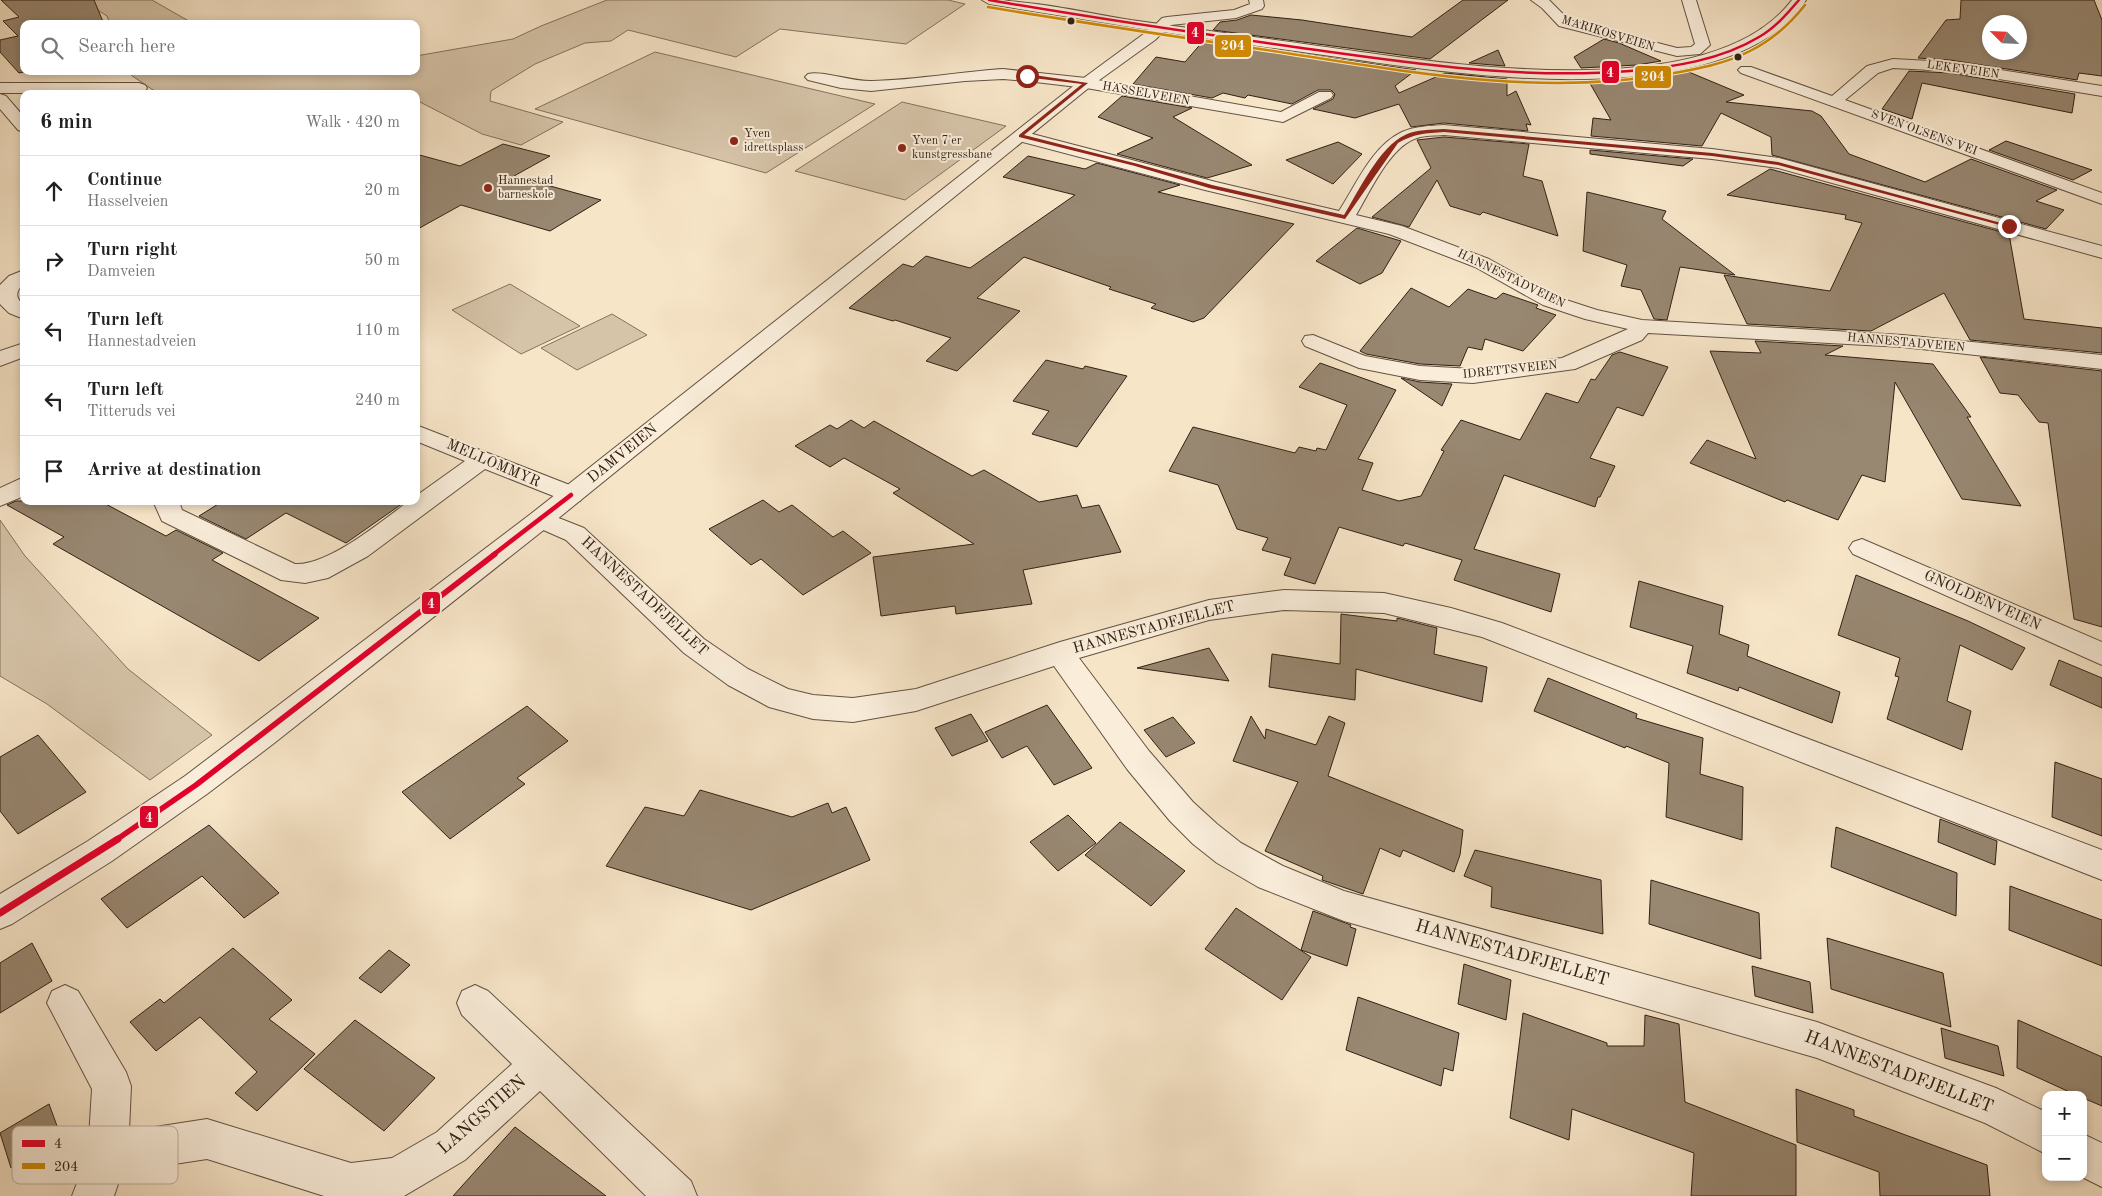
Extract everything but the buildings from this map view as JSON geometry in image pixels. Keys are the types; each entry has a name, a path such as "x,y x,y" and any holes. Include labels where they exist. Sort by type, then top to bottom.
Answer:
{"street":[{"path":"989,0 1159,28 1439,67 1485,72 1563,74 1670,67 1707,60 1731,51 1764,34 1785,18 1799,0"},
{"path":"1159,28 1166,21 1236,14 1257,6 1256,0"},
{"name":"MARIKOSVEIEN","path":"1538,0 1546,3 1553,10 1555,17 1564,23 1664,50 1688,52 1703,45 1689,0"},
{"name":"DAMVEIEN","path":"0,913 100,851 196,785 541,519 1086,83 1150,37 1159,28"},
{"name":"LEKEVEIEN","path":"1836,101 1878,67 1897,64 1922,64 1968,70 2102,91"},
{"name":"SVEN OLSENS VEI","path":"1746,70 2102,198"},
{"name":"HASSELVEIEN","path":"813,76 841,83 871,86 1003,74 1086,83 1282,117 1325,95"},
{"path":"0,88 139,88"},
{"path":"0,99 20,122"},
{"path":"1345,217 1381,161 1396,142 1408,135 1419,132 1444,130 1712,154 1778,163 2102,252"},
{"name":"HANNESTADVEIEN","path":"1021,136 1211,186 1395,230 1482,263 1550,300 1592,315 1642,326 1903,341 2102,362"},
{"path":"20,277 2,286 0,294 3,302 11,309 20,312"},
{"name":"IDRETTSVEIEN","path":"1313,341 1359,361 1420,374 1472,376 1567,364 1634,335 1642,326"},
{"path":"0,359 20,351"},
{"name":"MELLOMMYR","path":"420,434 571,495"},
{"path":"167,505 170,515 291,573 305,574 319,570 358,550 482,460"},
{"path":"0,498 20,487"},
{"name":"HANNESTADFJELLET","path":"541,519 575,534 694,646 738,677 780,699 813,707 853,710 916,700 1060,653 1210,610 1242,604 1284,600 1384,603 1451,618 1492,630 2102,864"},
{"name":"GNOLDENVEIEN","path":"1862,548 2102,654"},
{"name":"HANNESTADFJELLET","path":"1060,653 1149,773 1192,822 1229,854 1269,876 1344,906 1817,1040 1996,1108 2042,1132"},
{"name":"LANGSTIEN","path":"476,1002 539,1066 676,1196"},
{"path":"65,1003 112,1086 110,1126"},
{"name":"LANGSTIEN","path":"178,1143 207,1139 351,1184 398,1178 451,1146 539,1066"},
{"path":"2087,1157 2102,1167"},
{"path":"93,1196 97,1184"}],"shaded area":[{"path":"82,0 152,0 187,20 108,20 107,16"},
{"path":"607,0 948,0 965,4 906,44 780,29 736,57 628,30 611,41 585,43 535,64 491,91 490,101 563,122 521,145 482,134 420,102 420,90 153,90 131,75 420,75 420,55 513,39"},
{"name":"Yven idrettsplass","path":"655,52 875,104 766,173 535,109"},
{"name":"Yven 7'er kunstgressbane","path":"902,102 1006,126 905,200 795,171"},
{"path":"510,284 580,326 521,354 452,310"},
{"path":"612,314 647,335 577,370 541,348"},
{"path":"0,520 25,556 128,669 212,735 150,780 47,704 0,676"}],"transit line":[{"name":"4","path":"989,0 1176,30 1419,64 1507,73 1551,74 1595,74 1639,70 1683,64 1725,53 1766,33 1799,0"},
{"name":"204","path":"988,7 1439,75 1540,83 1591,83 1641,79 1690,70 1742,55 1772,38 1805,5"},
{"name":"4","path":"0,913 100,851 196,785 571,495"}],"place":[{"name":"Yven idrettsplass","path":"734,141"},
{"name":"Yven 7'er kunstgressbane","path":"902,148"},
{"name":"Hannestad barneskole","path":"488,188"}],"route":[{"path":"1027,76 1086,83 1021,136 1211,186 1345,217 1381,161 1396,142 1408,135 1419,132 1444,130 1712,154 1778,163 2009,226"}]}
